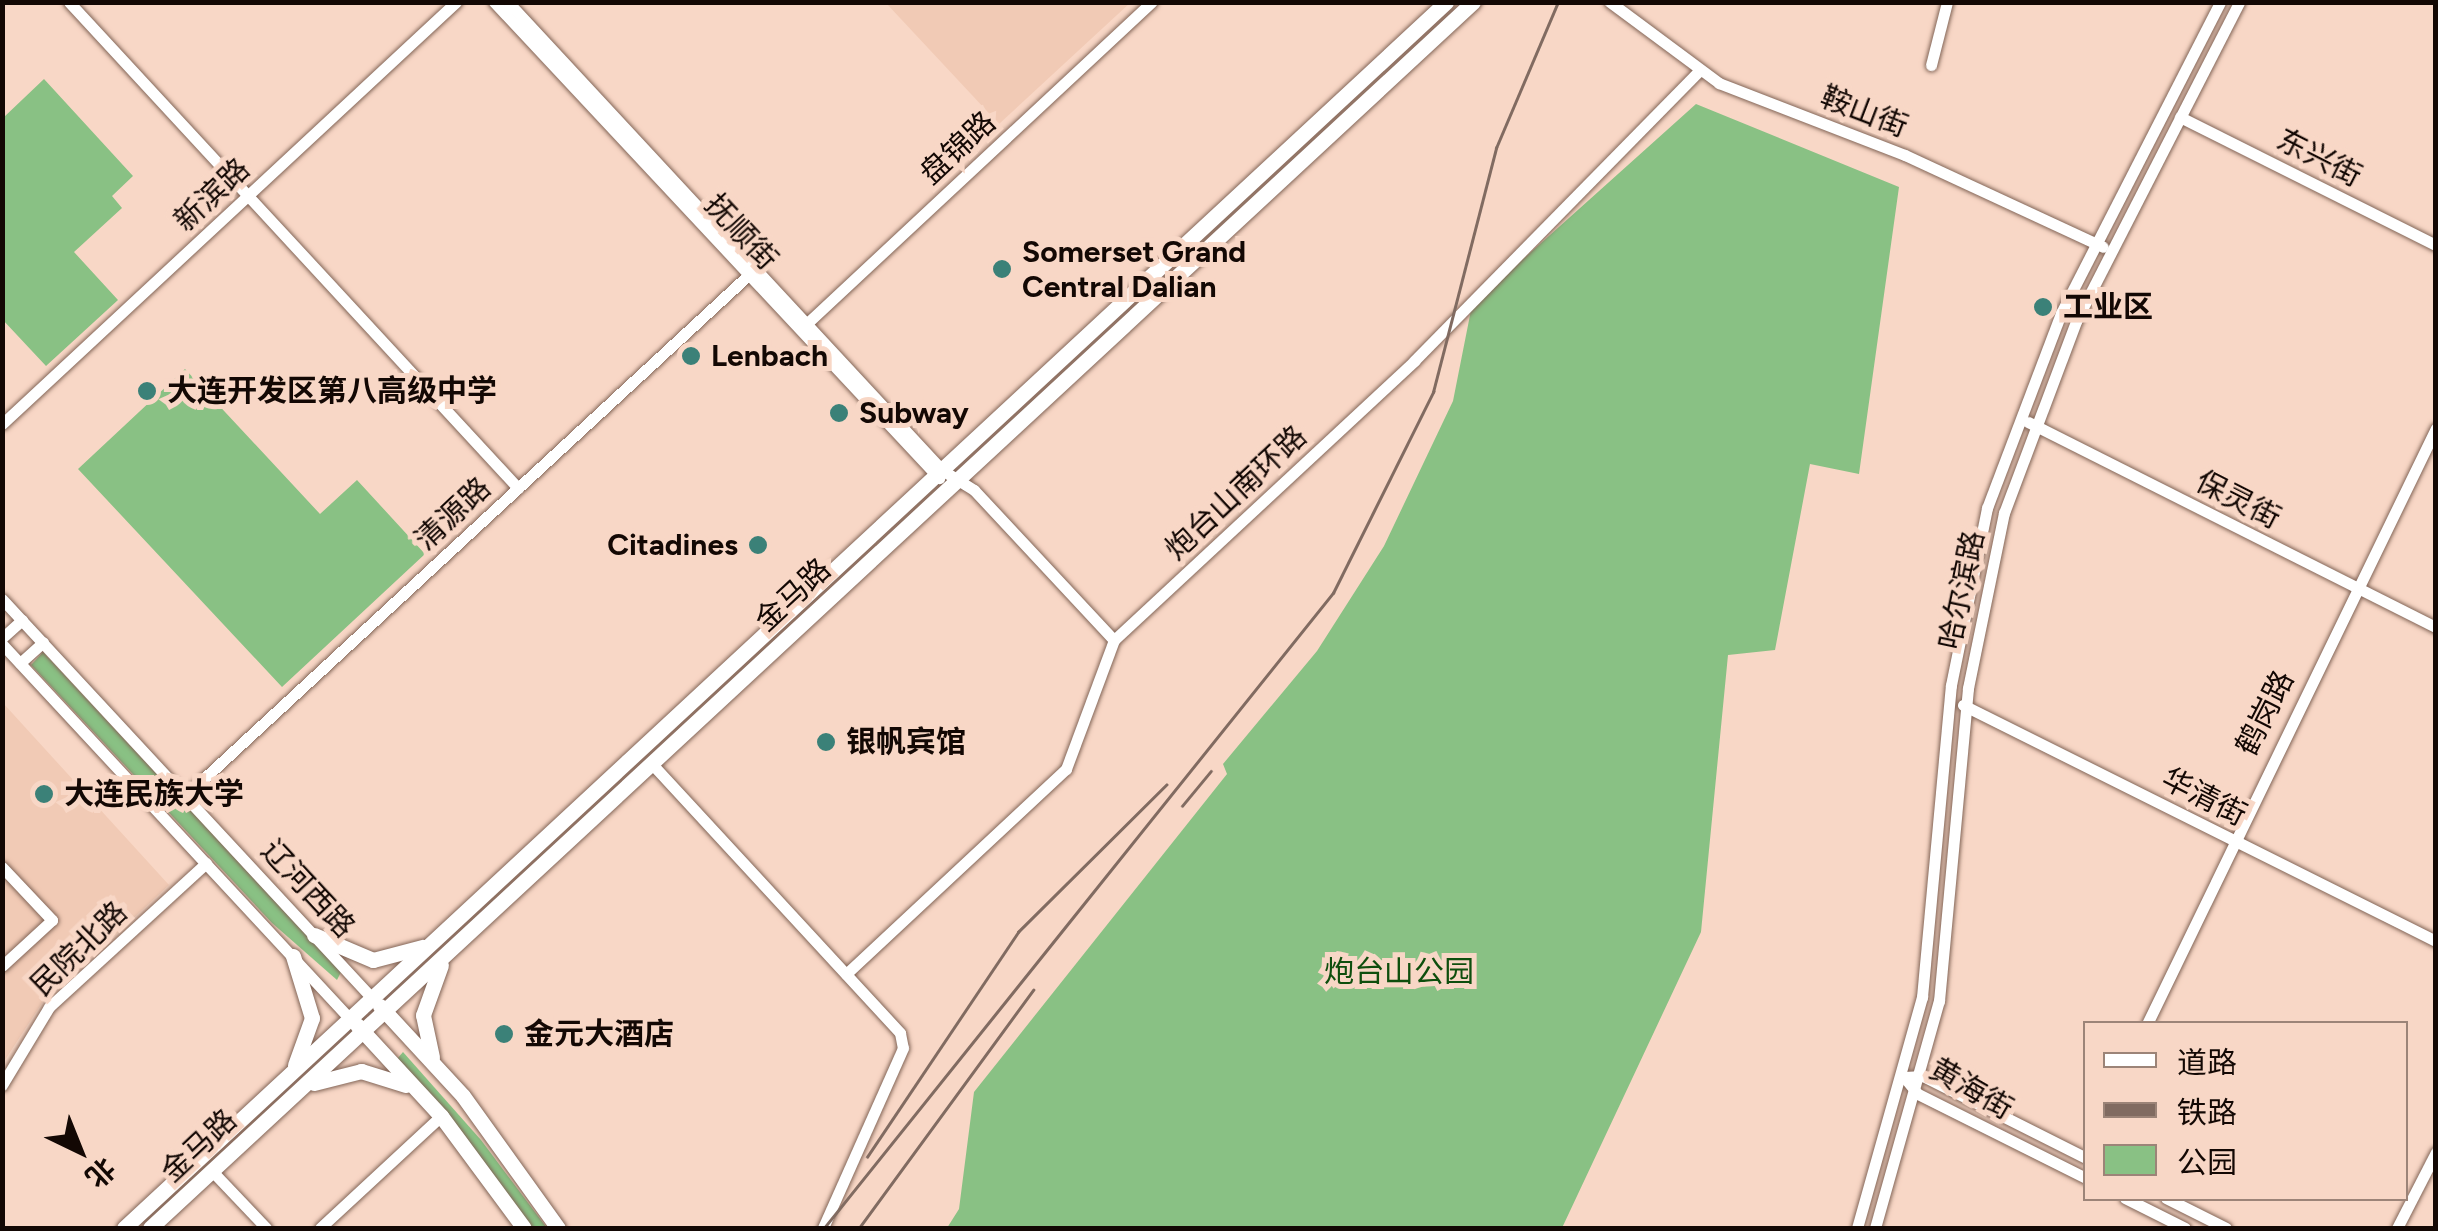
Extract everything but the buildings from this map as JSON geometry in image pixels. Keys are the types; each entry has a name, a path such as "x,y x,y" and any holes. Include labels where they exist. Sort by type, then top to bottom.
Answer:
{"main road":[{"name":"金马路","path":"124,1228 1446,2"},
{"name":"金马路","path":"150,1228 1473,2"},
{"path":"314,935 373,960 438,937"},
{"path":"442,1073 423,1015 450,950"},
{"path":"284,1080 312,1018 292,956"},
{"name":"辽河西路","path":"372,998 442,1073 558,1228"},
{"name":"辽河西路","path":"350,1019 441,1116 524,1228"},
{"path":"388,1059 410,1038"},
{"path":"297,1092 361,1071 420,1094"}],"street":[{"path":"69,2 518,488"},
{"name":"新滨路","path":"2,424 456,2"},
{"name":"抚顺街","path":"494,2 938,474 958,480 1114,640"},
{"name":"抚顺街","path":"508,2 751,272"},
{"name":"盘锦路","path":"802,327 1152,2"},
{"name":"鞍山街","path":"1610,2 1698,72 2112,252"},
{"path":"1931,65 1947,2"},
{"name":"哈尔滨路","path":"1857,1228 1904,1077 1934,910 1949,704 1970,575 2018,417 2096,244 2220,2"},
{"name":"哈尔滨路","path":"1876,1228 1923,1076 1954,893 1966,705 1988,575 2034,425 2112,252 2239,2"},
{"name":"炮台山南环路","path":"846,974 1066,769 1114,640 1414,361 1698,72"},
{"name":"东兴街","path":"2180,117 2436,245"},
{"name":"清源路","path":"186,796 751,272"},
{"name":"保灵街","path":"2018,417 2436,627"},
{"name":"鹤岗路","path":"2149,1021 2436,428"},
{"name":"辽河西路","path":"2,599 372,998"},
{"path":"2,641 22,620"},
{"name":"辽河西路","path":"2,641 350,1019"},
{"path":"20,663 42,642"},
{"name":"华清街","path":"1949,704 1966,705 2436,941"},
{"path":"652,764 846,974 904,1048 823,1228"},
{"name":"民院北路","path":"2,1085 49,1008 206,863"},
{"path":"2,866 52,920 2,966"},
{"name":"黄海街","path":"1904,1077 1923,1076 2083,1154"},
{"name":"黄海街","path":"1904,1077 1918,1094 2083,1176"},
{"path":"320,1228 441,1116"},
{"path":"2397,1228 2436,1152"},
{"path":"212,1171 266,1228"},
{"path":"2131,1201 2185,1228"},
{"path":"2172,1201 2226,1228"}],"shaded area":[{"path":"886,3 1130,3 999,124"},
{"name":"大连民族大学","path":"3,703 169,885 42,1003 3,1063"}],"green space":[{"path":"44,79 133,176 112,196 122,208 74,252 118,300 46,366 2,319 3,118"},
{"name":"炮台山公园","path":"1696,104 1899,187 1859,474 1810,464 1775,650 1728,655 1701,932 1562,1228 947,1228 959,1209 974,1092 1227,774 1223,764 1317,651 1384,546 1453,401 1472,305"},
{"path":"185,369 320,514 357,480 425,554 282,687 78,469"},
{"path":"43,652 341,972 337,980 272,923 31,665"},
{"path":"403,1052 481,1140 547,1228 531,1228 397,1059"}],"railway":[{"path":"824,1228 1333,593 1433,392 1496,148 1558,2"},
{"path":"1182,806 1211,771"},
{"path":"867,1157 1018,932 1166,785"},
{"path":"859,1228 1033,990"}],"place":[{"name":"Somerset Grand Central Dalian","path":"1002,269"},
{"name":"工业区","path":"2043,307"},
{"name":"Lenbach","path":"691,356"},
{"name":"大连开发区第八高级中学","path":"147,391"},
{"name":"Subway","path":"839,413"},
{"name":"Citadines","path":"758,545"},
{"name":"银帆宾馆","path":"826,742"},
{"name":"大连民族大学","path":"44,794"},
{"name":"金元大酒店","path":"504,1034"}]}
